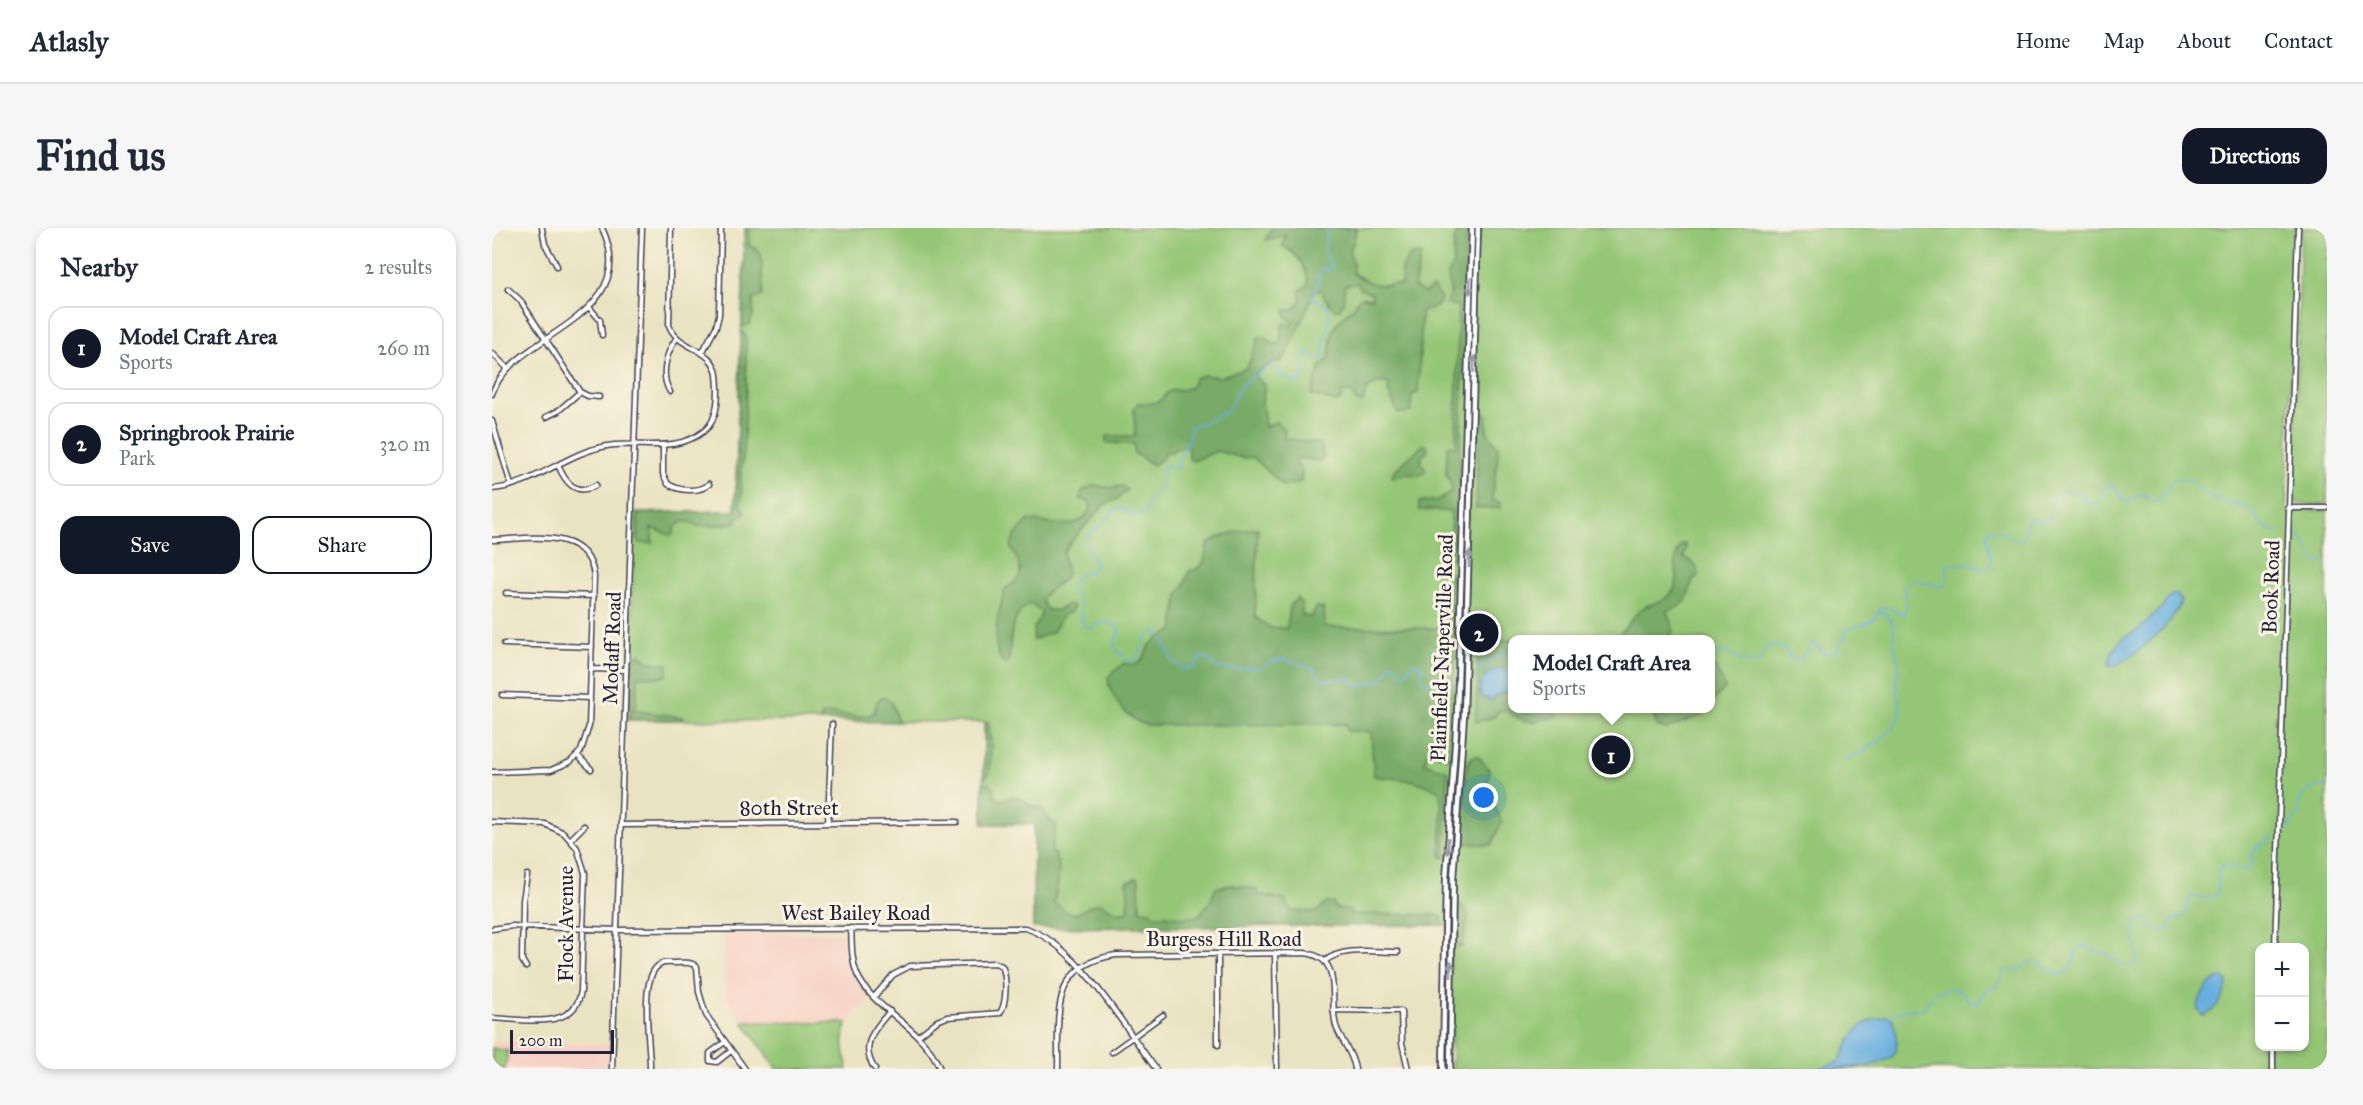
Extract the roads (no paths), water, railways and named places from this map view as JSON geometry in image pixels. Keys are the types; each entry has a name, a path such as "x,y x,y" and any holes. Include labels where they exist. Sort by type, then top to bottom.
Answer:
{"main road":[{"name":"Plainfield-Naperville Road","path":"1443,1069 1446,879 1457,715 1472,228"},
{"name":"Plainfield-Naperville Road","path":"1450,1069 1453,879 1464,715 1478,228"}],"street":[{"path":"542,228 545,244 557,266"},
{"path":"492,394 507,368 567,327 589,306 603,286 609,265 608,246 602,228"},
{"name":"Modaff Road","path":"612,1069 642,228"},
{"path":"492,489 511,485 598,448 677,444 698,435 712,422 717,405 717,375 713,363 702,353 676,339 668,321 671,228"},
{"path":"702,353 716,327 719,315 721,228"},
{"name":"Book Road","path":"2275,943 2298,228"},
{"path":"508,289 520,300 580,392 588,396 599,397"},
{"path":"589,306 600,320 602,335"},
{"path":"670,392 666,382 667,355 676,339"},
{"path":"492,353 507,368"},
{"path":"546,417 558,411 580,392"},
{"path":"492,421 511,485"},
{"path":"663,446 663,474 668,484 679,489 700,489 710,484"},
{"path":"558,465 565,480 572,487 588,489 596,485"},
{"path":"2289,508 2327,508"},
{"path":"492,540 559,539 574,544 584,551 591,562 594,576 588,736 578,756 563,766 551,770 492,772"},
{"path":"506,592 594,596"},
{"path":"504,644 592,647"},
{"path":"591,669 626,670"},
{"path":"502,695 590,698"},
{"path":"828,823 832,724"},
{"path":"578,756 591,769"},
{"name":"Flock Avenue","path":"492,822 545,824 559,830 571,839 584,865 582,990 578,1004 573,1011 554,1020 492,1018"},
{"name":"80th Street","path":"621,825 957,822"},
{"path":"571,839 584,826"},
{"path":"526,967 522,960 527,874"},
{"name":"West Bailey Road","path":"492,929 523,927 617,930 1025,928 1054,941 1081,968 1155,1069"},
{"path":"851,928 852,953 860,979 874,997 929,1048 940,1069"},
{"path":"1325,961 1339,953 1398,952"},
{"path":"1275,953 1277,1069"},
{"name":"Burgess Hill Road","path":"1081,968 1096,960 1116,955 1310,953 1325,961 1333,978 1333,1010 1338,1031 1351,1055 1355,1069"},
{"path":"1218,954 1218,1045"},
{"path":"650,1069 647,999 653,973 657,967 665,963 696,965 700,999 705,1012 745,1069"},
{"path":"874,997 897,972 916,964 995,963 1002,966 1004,1003 1000,1013 947,1017 918,1036"},
{"path":"1058,1069 1061,996 1070,978 1081,968"},
{"path":"1333,1010 1400,1010 1402,1043 1408,1069"},
{"path":"875,1069 869,1057 868,1042 890,1011"},
{"path":"1112,1052 1163,1015"},
{"path":"725,1042 710,1053 710,1061 717,1062 731,1051"},
{"path":"2273,1051 2273,1069"}],"water":[{"path":"2176,594 2181,600 2178,608 2162,629 2129,658 2110,667 2108,665 2112,652 2122,639 2139,629 2170,596"},
{"path":"1500,668 1508,670 1508,693 1501,693 1491,700 1481,697 1480,692 1483,678"},
{"path":"2223,978 2227,982 2222,997 2212,1011 2203,1016 2198,1009 2200,999 2209,985"},
{"path":"1888,1016 1893,1020 1897,1041 1895,1053 1890,1058 1859,1067 1817,1069 1839,1062 1851,1038 1864,1024"}],"waterway":[{"path":"1328,228 1325,251 1332,268 1329,271 1323,268 1320,271 1317,288 1312,298 1326,305 1330,313 1322,359 1319,360 1309,353 1304,354 1304,378 1297,383 1279,375 1277,365 1272,365 1242,384 1226,412 1191,426 1188,441 1178,458 1179,468 1168,465 1163,468 1161,490 1151,497 1145,513 1135,517 1122,508 1115,510 1101,525 1086,536 1095,566 1089,572 1075,577 1073,590 1080,604 1083,623 1088,628 1105,622 1117,626 1119,632 1115,643 1116,650 1130,661 1136,660 1147,637 1156,631 1160,634 1172,659 1183,669 1194,668 1200,658 1205,657 1219,669 1259,668 1273,661 1285,659 1314,669 1318,678 1322,680 1347,678 1362,686 1383,680 1390,664 1405,675 1412,664 1416,663 1424,668 1420,678 1427,683 1434,683 1447,676"},
{"path":"1715,654 1727,652 1743,662 1758,663 1769,645 1783,648 1794,662 1812,643 1816,644 1822,653 1836,652 1847,629 1870,622 1881,608 1887,607 1904,614 1906,608 1904,587 1915,579 1941,587 1947,580 1949,563 1962,565 1968,563 1981,569 1990,567 1988,531 1998,531 2013,540 2022,542 2027,521 2033,518 2043,521 2048,519 2054,500 2061,491 2076,494 2094,504 2100,501 2104,487 2111,485 2126,502 2141,495 2154,503 2167,492 2173,479 2191,480 2204,495 2248,508 2266,528 2280,533"},
{"path":"2296,534 2306,543 2314,561 2327,563"},
{"path":"1843,761 1879,742 1894,728 1901,714 1896,682 1899,669 1892,622 1886,617 1886,613 1879,612"},
{"path":"1476,671 1502,654 1508,658"},
{"path":"2284,832 2298,815 2300,798 2309,790 2327,784"},
{"path":"1891,1017 1904,1010 1923,1009 1934,994 1951,988 1964,993 1970,1003 1979,1002 1986,989 1999,986 2004,970 2019,970 2028,962 2038,963 2055,973 2064,973 2071,967 2082,945 2108,954 2119,964 2128,966 2135,964 2137,959 2134,932 2136,921 2145,919 2157,930 2168,930 2171,922 2185,915 2188,900 2192,896 2207,898 2215,896 2218,891 2219,867 2226,865 2239,870 2247,870 2250,867 2254,849 2273,837"}],"place":[{"name":"Springbrook Prairie","path":"1479,633"},
{"name":"Model Craft Area","path":"1611,755"}]}
